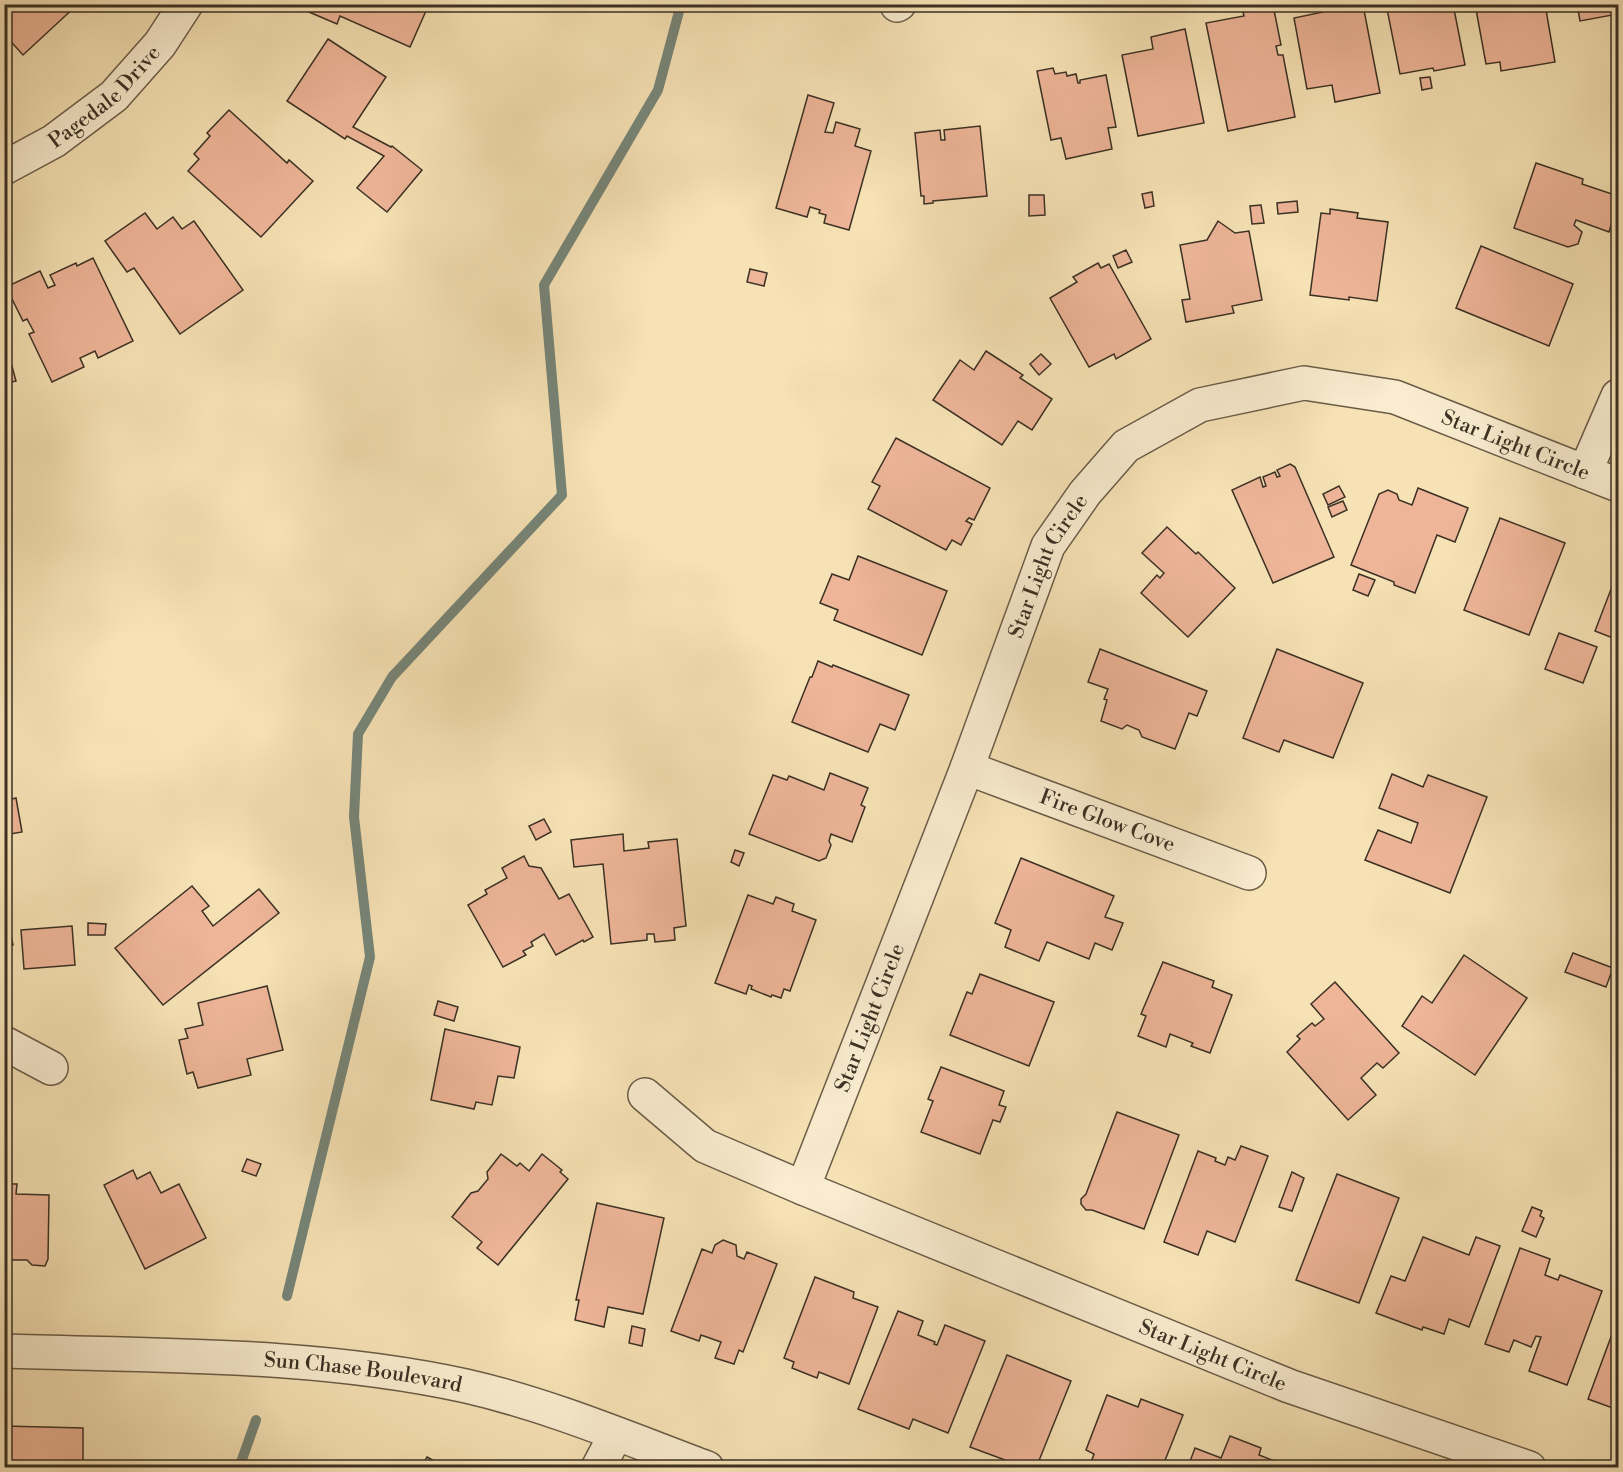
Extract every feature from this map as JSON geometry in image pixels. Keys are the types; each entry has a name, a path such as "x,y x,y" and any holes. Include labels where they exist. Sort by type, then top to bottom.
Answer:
{"street":[{"name":"Pagedale Drive","path":"4,168 54,141 114,96 160,44 186,4"},
{"name":"Star Light Circle","path":"803,1188 967,768 1048,546 1085,492 1126,446 1200,405 1304,383 1395,397 1618,485"},
{"path":"1585,472 1618,396"},
{"name":"Fire Glow Cove","path":"967,768 1249,873"},
{"path":"4,1043 51,1068"},
{"name":"Star Light Circle","path":"645,1095 705,1146 803,1188 1289,1386 1529,1467"},
{"name":"Sun Chase Boulevard","path":"4,1352 176,1356 362,1367 466,1386 556,1411 706,1467"},
{"path":"598,1467 616,1434"}],"building":[{"path":"4,4 78,4 23,55 4,34"},
{"path":"304,4 429,4 410,47 340,16 337,24 302,9"},
{"path":"1322,4 1363,5 1380,93 1335,102 1332,85 1307,89 1294,18 1323,12"},
{"path":"1386,4 1453,4 1465,65 1400,74"},
{"path":"1475,4 1545,4 1555,62 1501,71 1500,62 1486,64"},
{"path":"1577,4 1618,4 1618,14 1580,21"},
{"path":"1273,5 1281,45 1276,46 1278,55 1283,55 1295,117 1228,131 1206,23 1244,16 1243,12"},
{"path":"1185,29 1204,123 1138,136 1122,55 1153,49 1151,37"},
{"path":"328,39 386,77 353,127 392,146 422,170 387,212 357,188 384,156 347,136 345,139 287,101"},
{"path":"1053,68 1055,74 1066,72 1067,76 1076,74 1078,83 1080,80 1106,75 1116,127 1108,128 1112,149 1066,159 1061,138 1051,140 1037,71"},
{"path":"1430,77 1432,88 1422,90 1420,78"},
{"path":"808,95 834,103 825,132 833,133 836,122 860,129 855,146 871,151 849,230 824,223 826,215 819,213 820,210 810,207 807,217 776,208"},
{"path":"229,110 287,163 289,160 313,181 261,237 188,171 199,159 194,154 210,136 207,133"},
{"path":"980,126 987,196 933,201 933,203 924,204 924,196 921,196 915,133 940,130 941,140 945,140 944,130"},
{"path":"1536,163 1583,179 1582,184 1618,196 1609,232 1576,220 1574,225 1582,232 1578,244 1568,247 1514,228"},
{"path":"1152,192 1154,206 1145,208 1142,194"},
{"path":"1029,195 1044,195 1045,215 1029,216"},
{"path":"1297,201 1298,212 1278,214 1277,203"},
{"path":"1261,205 1264,223 1252,224 1250,206"},
{"path":"1330,209 1358,213 1357,218 1388,222 1377,301 1310,295 1321,213 1330,214"},
{"path":"145,213 157,229 173,217 182,229 194,221 243,290 180,334 134,268 127,272 105,241"},
{"path":"1218,221 1235,233 1249,231 1262,300 1232,306 1234,313 1186,322 1182,300 1190,299 1180,245 1207,240"},
{"path":"1481,246 1573,284 1549,346 1456,308"},
{"path":"1126,250 1132,262 1118,268 1113,256"},
{"path":"93,258 133,341 98,358 95,351 80,358 84,367 52,382 29,334 34,332 27,319 23,321 6,287 40,271 48,288 55,285 50,275"},
{"path":"1098,263 1101,268 1109,264 1151,339 1116,359 1114,354 1089,367 1050,298 1077,282 1073,277"},
{"path":"750,269 767,273 764,286 747,282"},
{"path":"4,337 16,381 4,384"},
{"path":"986,351 1023,375 1020,378 1052,399 1032,430 1018,421 1002,445 933,400 960,360 974,370"},
{"path":"1041,354 1051,364 1039,375 1030,364"},
{"path":"896,438 990,488 974,520 969,518 966,521 972,524 961,545 952,540 946,550 868,509 880,486 872,482"},
{"path":"1290,464 1295,467 1334,557 1273,583 1232,490 1260,477 1263,487 1266,486 1263,477 1275,472 1277,477 1280,476 1277,470"},
{"path":"1339,486 1345,497 1328,505 1323,494"},
{"path":"1418,488 1468,508 1455,542 1437,535 1415,593 1351,565 1379,494 1388,490 1397,494 1399,500 1412,505"},
{"path":"1343,501 1347,510 1332,517 1328,507"},
{"path":"1500,518 1565,543 1529,635 1464,610"},
{"path":"1167,527 1196,554 1198,552 1235,588 1188,637 1141,593 1157,575 1160,578 1164,573 1142,553"},
{"path":"858,556 947,591 922,655 834,620 838,610 820,603 832,574 849,580"},
{"path":"1618,571 1618,640 1595,631"},
{"path":"1359,574 1375,580 1368,596 1353,590"},
{"path":"1559,633 1597,647 1583,683 1545,669"},
{"path":"1100,649 1207,691 1197,716 1189,713 1175,749 1142,737 1139,730 1127,725 1122,729 1101,721 1108,689 1088,682"},
{"path":"1277,649 1363,683 1333,758 1284,740 1279,752 1243,738"},
{"path":"818,661 909,695 895,730 880,724 868,752 792,722"},
{"path":"830,773 868,788 861,805 865,807 852,842 831,834 829,841 831,845 826,858 819,861 749,834 773,775 787,780 789,776 824,790"},
{"path":"1392,774 1423,787 1428,775 1487,797 1450,893 1365,860 1378,830 1411,843 1418,823 1379,808"},
{"path":"16,798 22,832 4,835 4,801"},
{"path":"544,819 551,832 536,840 529,826"},
{"path":"623,834 624,851 649,848 648,842 677,839 686,926 674,928 675,940 655,942 654,934 647,934 647,940 611,944 603,864 574,867 571,840"},
{"path":"735,850 744,853 739,866 731,862"},
{"path":"524,856 529,866 541,868 559,899 569,894 593,937 556,955 544,934 531,942 533,946 523,951 526,955 503,967 468,905 487,894 485,890 507,878 502,868"},
{"path":"1021,858 1114,896 1105,917 1123,923 1112,950 1095,943 1089,959 1047,942 1039,961 1005,947 1011,930 995,923"},
{"path":"192,886 209,906 202,911 213,926 259,889 279,913 163,1005 115,948"},
{"path":"748,895 773,904 776,897 794,904 792,911 816,920 790,991 784,989 781,998 772,995 771,997 751,989 752,986 749,985 746,994 715,983"},
{"path":"4,901 13,945 4,947"},
{"path":"88,923 106,924 105,935 88,935"},
{"path":"72,926 75,965 24,969 21,930"},
{"path":"1573,953 1613,968 1606,987 1565,972"},
{"path":"1464,955 1527,998 1475,1075 1402,1026 1422,996 1432,1003"},
{"path":"1163,962 1214,981 1212,987 1232,995 1210,1053 1191,1046 1193,1043 1170,1034 1166,1047 1138,1036 1146,1016 1141,1014"},
{"path":"980,974 1054,1002 1029,1066 950,1035 967,992 972,994"},
{"path":"1335,982 1399,1053 1383,1068 1377,1063 1361,1078 1376,1095 1348,1120 1287,1052 1300,1039 1297,1036 1312,1023 1315,1026 1324,1019 1311,1004"},
{"path":"267,986 283,1050 247,1059 251,1075 198,1088 193,1072 187,1074 179,1040 188,1038 185,1029 203,1025 198,1003"},
{"path":"438,1001 458,1007 454,1021 434,1015"},
{"path":"445,1029 520,1047 514,1078 498,1076 492,1105 476,1102 474,1109 431,1100"},
{"path":"941,1067 1004,1091 999,1105 1006,1107 1000,1122 993,1120 980,1154 921,1132 933,1101 928,1099"},
{"path":"1117,1112 1179,1135 1144,1229 1092,1210 1086,1210 1081,1204 1081,1199 1086,1194"},
{"path":"1241,1146 1268,1156 1235,1242 1207,1231 1198,1255 1164,1242 1198,1151 1216,1158 1215,1161 1225,1165 1228,1157 1235,1160"},
{"path":"501,1154 517,1166 520,1163 529,1171 542,1154 562,1170 560,1172 568,1179 498,1265 477,1248 482,1242 452,1217 471,1193 478,1191 488,1179 487,1172"},
{"path":"247,1159 261,1164 256,1176 242,1171"},
{"path":"133,1170 137,1179 150,1172 161,1193 179,1184 206,1238 145,1269 104,1185"},
{"path":"1292,1172 1304,1178 1292,1211 1279,1207"},
{"path":"1337,1174 1399,1198 1359,1303 1296,1280"},
{"path":"4,1184 17,1184 16,1194 49,1195 48,1259 45,1266 32,1265 27,1260 4,1260"},
{"path":"597,1203 664,1218 643,1314 608,1307 604,1327 575,1320 579,1300 576,1300"},
{"path":"1532,1207 1542,1211 1540,1216 1544,1218 1536,1237 1522,1231"},
{"path":"1423,1237 1469,1255 1476,1237 1500,1246 1469,1327 1449,1319 1444,1334 1423,1327 1422,1330 1376,1313 1391,1276 1405,1281"},
{"path":"723,1240 736,1245 737,1256 744,1259 747,1252 777,1264 743,1352 739,1350 734,1364 715,1358 721,1342 701,1335 699,1341 671,1331 702,1249 712,1253 715,1245"},
{"path":"1520,1248 1550,1259 1545,1275 1558,1280 1560,1275 1602,1291 1567,1385 1529,1371 1541,1337 1536,1336 1531,1347 1514,1340 1509,1352 1485,1344"},
{"path":"815,1277 854,1292 853,1298 878,1307 849,1384 819,1372 817,1378 792,1368 794,1362 784,1358"},
{"path":"898,1311 923,1321 918,1335 935,1342 934,1344 937,1345 945,1325 985,1341 948,1433 913,1419 909,1429 858,1409"},
{"path":"1618,1318 1618,1410 1588,1399"},
{"path":"632,1326 645,1329 642,1346 629,1343"},
{"path":"1007,1355 1071,1381 1036,1468 1002,1468 1005,1460 970,1447"},
{"path":"1107,1395 1138,1407 1141,1399 1183,1415 1162,1468 1089,1468 1094,1454 1086,1450"},
{"path":"4,1426 83,1428 83,1468 4,1468"},
{"path":"1230,1436 1261,1448 1259,1455 1280,1463 1279,1466 1283,1468 1198,1468 1189,1464 1195,1448 1221,1458"},
{"path":"427,1457 447,1468 421,1468"}],"waterway":[{"path":"287,1296 370,957 354,817 358,734 392,677 562,495 544,285 658,90 681,4"},
{"path":"239,1468 256,1420"}]}
